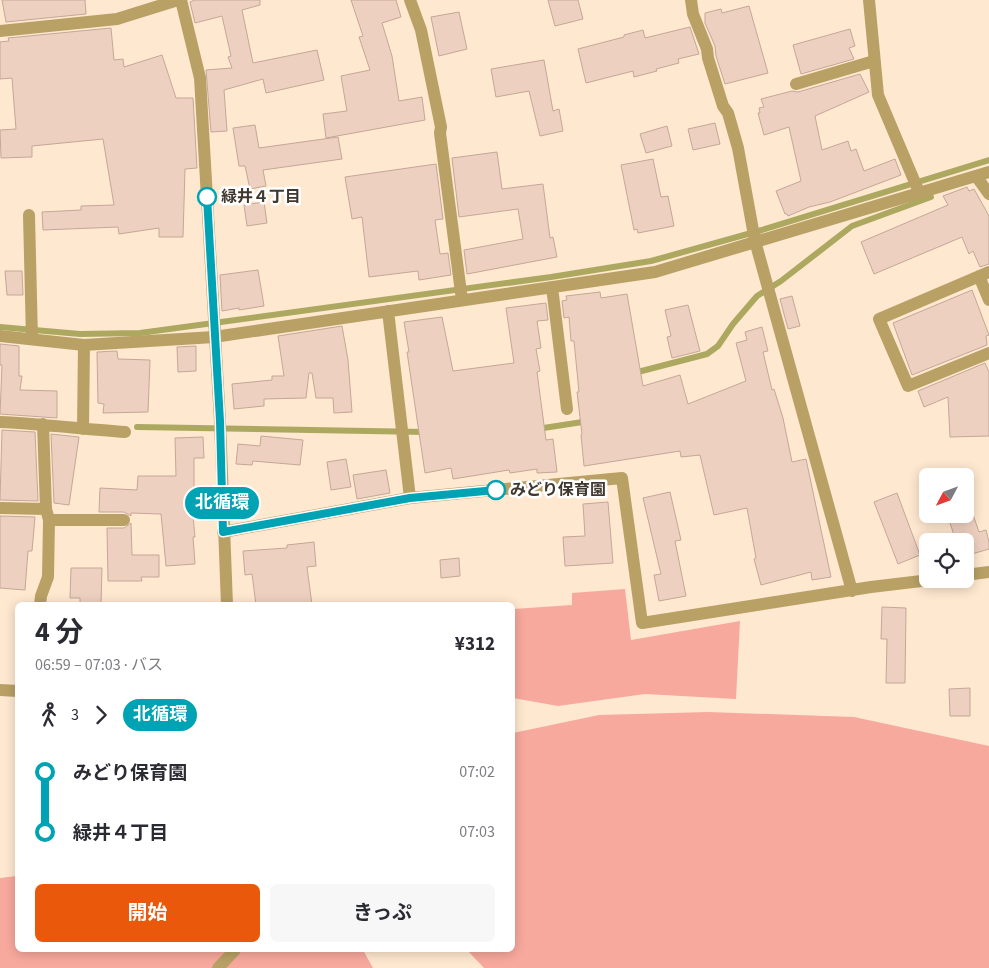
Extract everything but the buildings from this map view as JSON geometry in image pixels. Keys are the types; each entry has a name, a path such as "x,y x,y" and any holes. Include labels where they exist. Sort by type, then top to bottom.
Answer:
{"street":[{"path":"0,30 117,20 180,0 200,78 220,421 226,602"},
{"path":"410,0 421,30 441,127 440,133 462,300"},
{"path":"691,0 693,14 707,49 723,106 728,112 738,148 754,241 852,591"},
{"path":"869,0 878,95 919,192"},
{"path":"796,84 874,61"},
{"path":"0,336 84,345 214,337 655,272 989,172"},
{"path":"976,176 989,194"},
{"path":"29,215 32,339"},
{"path":"989,300 984,274 879,319 908,386 989,353"},
{"path":"552,287 567,409"},
{"path":"388,311 410,498"},
{"path":"84,345 84,429"},
{"path":"0,422 125,432"},
{"path":"40,602 48,577 43,424"},
{"path":"223,532 410,498 622,478 642,623 919,582"},
{"path":"0,508 47,515 124,520"},
{"path":"974,574 989,572"},
{"path":"0,690 15,691"},
{"path":"218,968 233,952"}],"shaded area":[{"path":"625,589 631,640 740,621 736,699 645,694 558,706 515,698 515,609 572,605 572,593"},
{"path":"708,712 854,717 989,746 989,968 484,968 469,952 515,952 515,733 599,715"},
{"path":"15,876 15,952 364,952 373,968 0,968 0,878"}],"waterway":[{"path":"0,327 80,334 140,333 551,277 651,261 762,230 989,160"},
{"path":"634,373 707,354 718,346 733,324 757,296 781,281 852,226 931,197"},
{"path":"537,429 589,421"},
{"path":"137,427 425,432"}],"bus line":[{"name":"北循環","path":"207,197 220,421 223,532 410,498 496,490"}],"place":[{"name":"緑井４丁目","path":"207,197"},
{"name":"みどり保育園","path":"496,490"}]}
